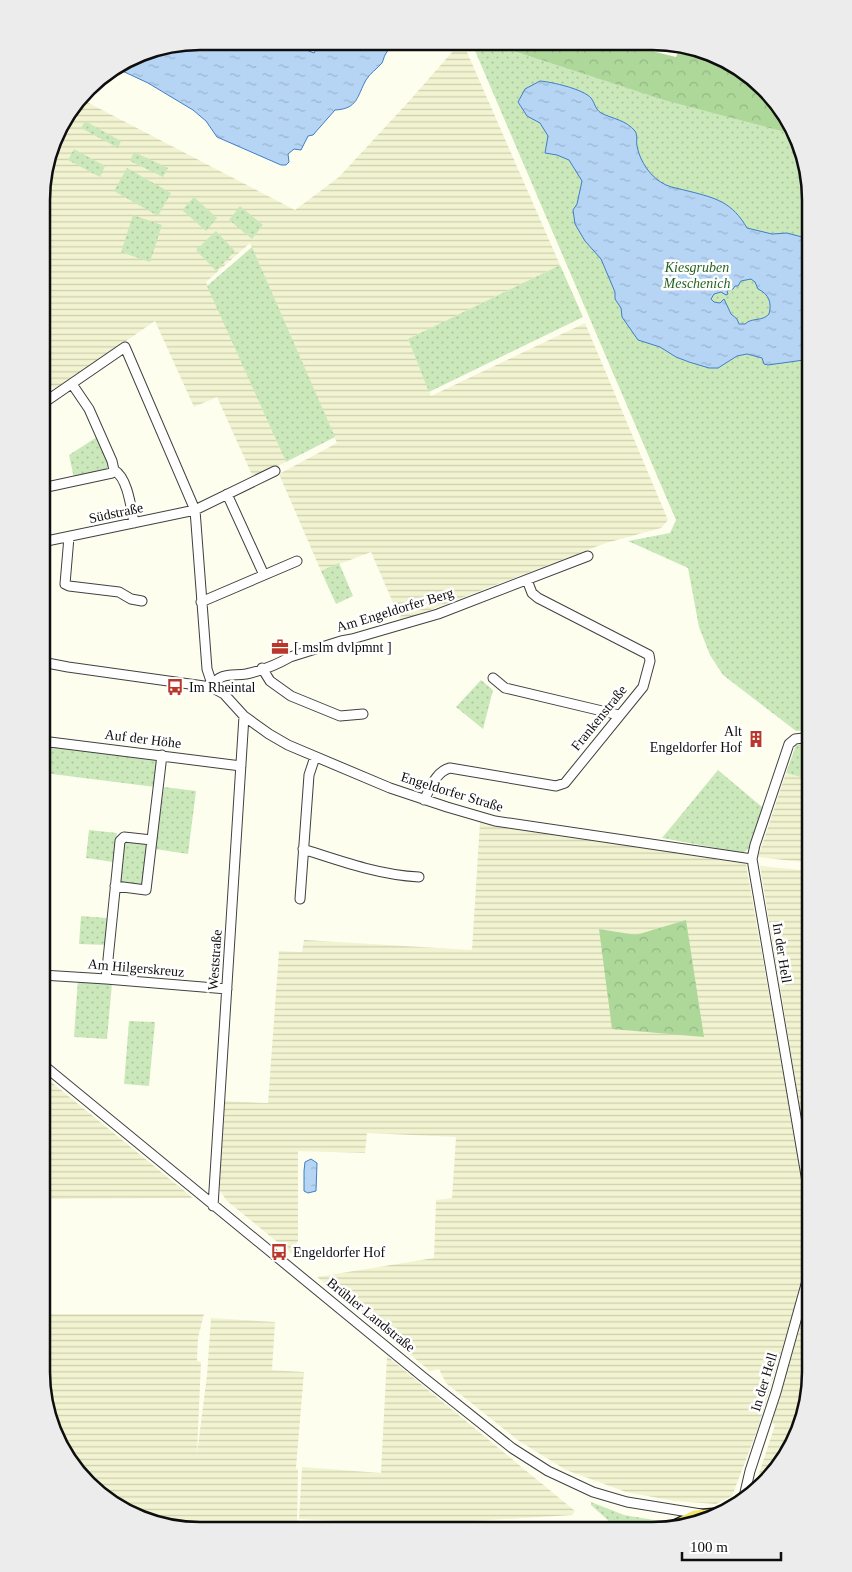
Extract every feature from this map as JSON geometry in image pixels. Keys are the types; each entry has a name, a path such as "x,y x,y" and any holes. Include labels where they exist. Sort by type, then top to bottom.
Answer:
{"street":[{"path":"50,399 125,347 195,510 207,669 213,685"},
{"path":"72,384 89,410 112,461 114,470 120,476 128,495 134,523"},
{"path":"50,486 93,478 112,473 114,470"},
{"name":"Südstraße","path":"50,541 195,510 275,471"},
{"path":"227,494 264,574"},
{"path":"69,537 65,584 68,586 119,592 131,598 142,600"},
{"name":"Am Engeldorfer Berg","path":"213,685 220,677 238,673 246,674 315,649 438,614 588,556"},
{"path":"201,602 297,561"},
{"name":"Frankenstraße","path":"424,800 439,773 450,768 556,786 560,785 643,687 650,661 649,655 538,598 532,593 526,580"},
{"name":"Engeldorfer Straße","path":"50,664 213,685 244,716 268,734 315,757 424,800 494,821 752,859"},
{"path":"262,668 270,681 291,696 340,716 363,714"},
{"path":"493,678 505,688 619,715"},
{"name":"Weststraße","path":"213,1206 244,716"},
{"path":"752,859 789,744 795,739 802,738"},
{"name":"Auf der Höhe","path":"50,742 241,766"},
{"path":"114,886 146,890 162,755"},
{"path":"300,899 309,775 315,757"},
{"path":"106,979 114,886 122,838 124,836 152,840"},
{"path":"303,849 348,864 399,875 419,877"},
{"name":"In der Hell","path":"752,859 802,1152"},
{"name":"Am Hilgerskreuz","path":"50,976 227,989"},
{"name":"Brühler Landstraße","path":"50,1071 213,1206 512,1448 548,1471 593,1492 627,1502 693,1516"},
{"name":"In der Hell","path":"746,1488 776,1392 802,1299"}],"green space":[{"path":"454,50 466,50 560,265 408,339 431,396 585,323 668,520 661,528 606,543 401,621 371,552 321,571 279,474 337,443 250,243 206,282 286,462 253,477 217,397 194,407 155,321 55,390 50,384 50,200 51,181 61,143 70,125 86,102 295,210 339,177"},
{"name":"Kiesgruben Meschenich","path":"475,50 518,50 652,84 659,98 785,132 794,152 801,181 802,200 802,731 796,731 723,675 710,655 699,627 688,568 628,541 670,533 676,520"},
{"path":"511,50 647,50 676,57 678,53 700,58 735,75 751,87 765,101 785,132 664,100"},
{"path":"85,121 121,141 118,148 81,128"},
{"path":"74,149 105,166 100,177 68,160"},
{"path":"134,152 168,168 163,177 130,161"},
{"path":"127,168 171,193 158,216 114,191"},
{"path":"194,197 217,218 206,231 182,210"},
{"path":"240,206 263,225 252,239 229,220"},
{"path":"133,215 162,225 150,262 121,252"},
{"path":"216,231 235,251 216,271 196,250"},
{"path":"252,247 335,437 286,462 207,286"},
{"path":"560,265 583,317 429,392 408,339"},
{"path":"97,437 108,464 107,469 74,478 69,455"},
{"path":"339,563 353,596 336,604 321,571"},
{"path":"481,680 493,690 483,729 456,707"},
{"path":"802,744 802,777 786,773 796,745"},
{"path":"50,746 157,758 155,787 50,774"},
{"path":"718,770 762,807 749,848 743,853 662,838"},
{"path":"786,773 802,777 802,862 758,857"},
{"path":"164,787 196,791 188,854 155,849"},
{"path":"480,822 746,864 802,1180 802,1283 758,1428 732,1496 716,1504 675,1501 626,1492 566,1470 519,1441 446,1383 439,1369 430,1371 317,1277 434,1258 436,1200 452,1198 456,1137 367,1133 365,1153 298,1151 298,1241 291,1253 227,1201 220,1191 223,1101 268,1103 279,951 302,952 304,940 472,950"},
{"path":"89,830 117,833 113,862 86,858"},
{"path":"128,842 145,844 147,846 143,882 139,885 120,882 124,844"},
{"path":"760,866 802,870 802,1121"},
{"path":"81,916 107,918 106,945 79,944"},
{"path":"686,920 704,1037 612,1029 599,929 636,935"},
{"path":"78,979 112,983 107,1039 74,1037"},
{"path":"129,1021 155,1022 149,1086 124,1084"},
{"path":"50,1081 193,1198 50,1199"},
{"path":"50,1314 204,1314 198,1338 197,1361 201,1362 197,1454 207,1375 211,1318 275,1322 272,1370 304,1372 296,1468 298,1470 297,1522 181,1521 143,1511 125,1502 94,1478 70,1447 61,1429 53,1401 50,1381"},
{"path":"802,1326 802,1381 794,1420 782,1447 758,1478 775,1425 772,1423 800,1327"},
{"path":"387,1356 575,1511 572,1515 457,1522 359,1522 299,1519 302,1467 381,1473"},
{"path":"591,1502 624,1515 663,1521 610,1522 591,1505"}],"water":[{"path":"191,50 306,50 314,53 316,50 388,50 382,63 368,78 356,101 348,107 335,110 313,135 308,136 301,150 294,149 288,154 289,162 286,165 281,165 217,137 206,121 193,110 148,83 123,71 143,61 161,55"},
{"path":"540,81 575,89 591,98 597,110 601,113 623,122 635,131 641,158 651,174 661,182 722,202 735,212 747,228 772,234 787,233 802,237 802,360 768,365 764,364 762,358 747,354 737,356 718,368 709,368 676,357 660,347 638,340 622,317 621,308 615,299 615,292 601,259 585,241 575,224 573,210 577,204 582,181 569,160 545,153 548,136 540,123 527,116 518,102 525,89","holes":["751,279 755,282 758,289 767,296 770,303 769,314 745,324 739,324 737,319 731,314 724,299 720,303 714,302 711,299 714,294 721,292 726,295 728,294 727,291 738,286 741,281"]},
{"path":"311,1159 317,1163 316,1191 308,1193 304,1191 304,1171 305,1162"}],"place":[{"name":"[ mslm dvlpmnt ]","path":"280,647"},
{"name":"Im Rheintal","path":"175,687"},
{"name":"Alt Engeldorfer Hof","path":"756,739"},
{"name":"Engeldorfer Hof","path":"279,1252"}]}
